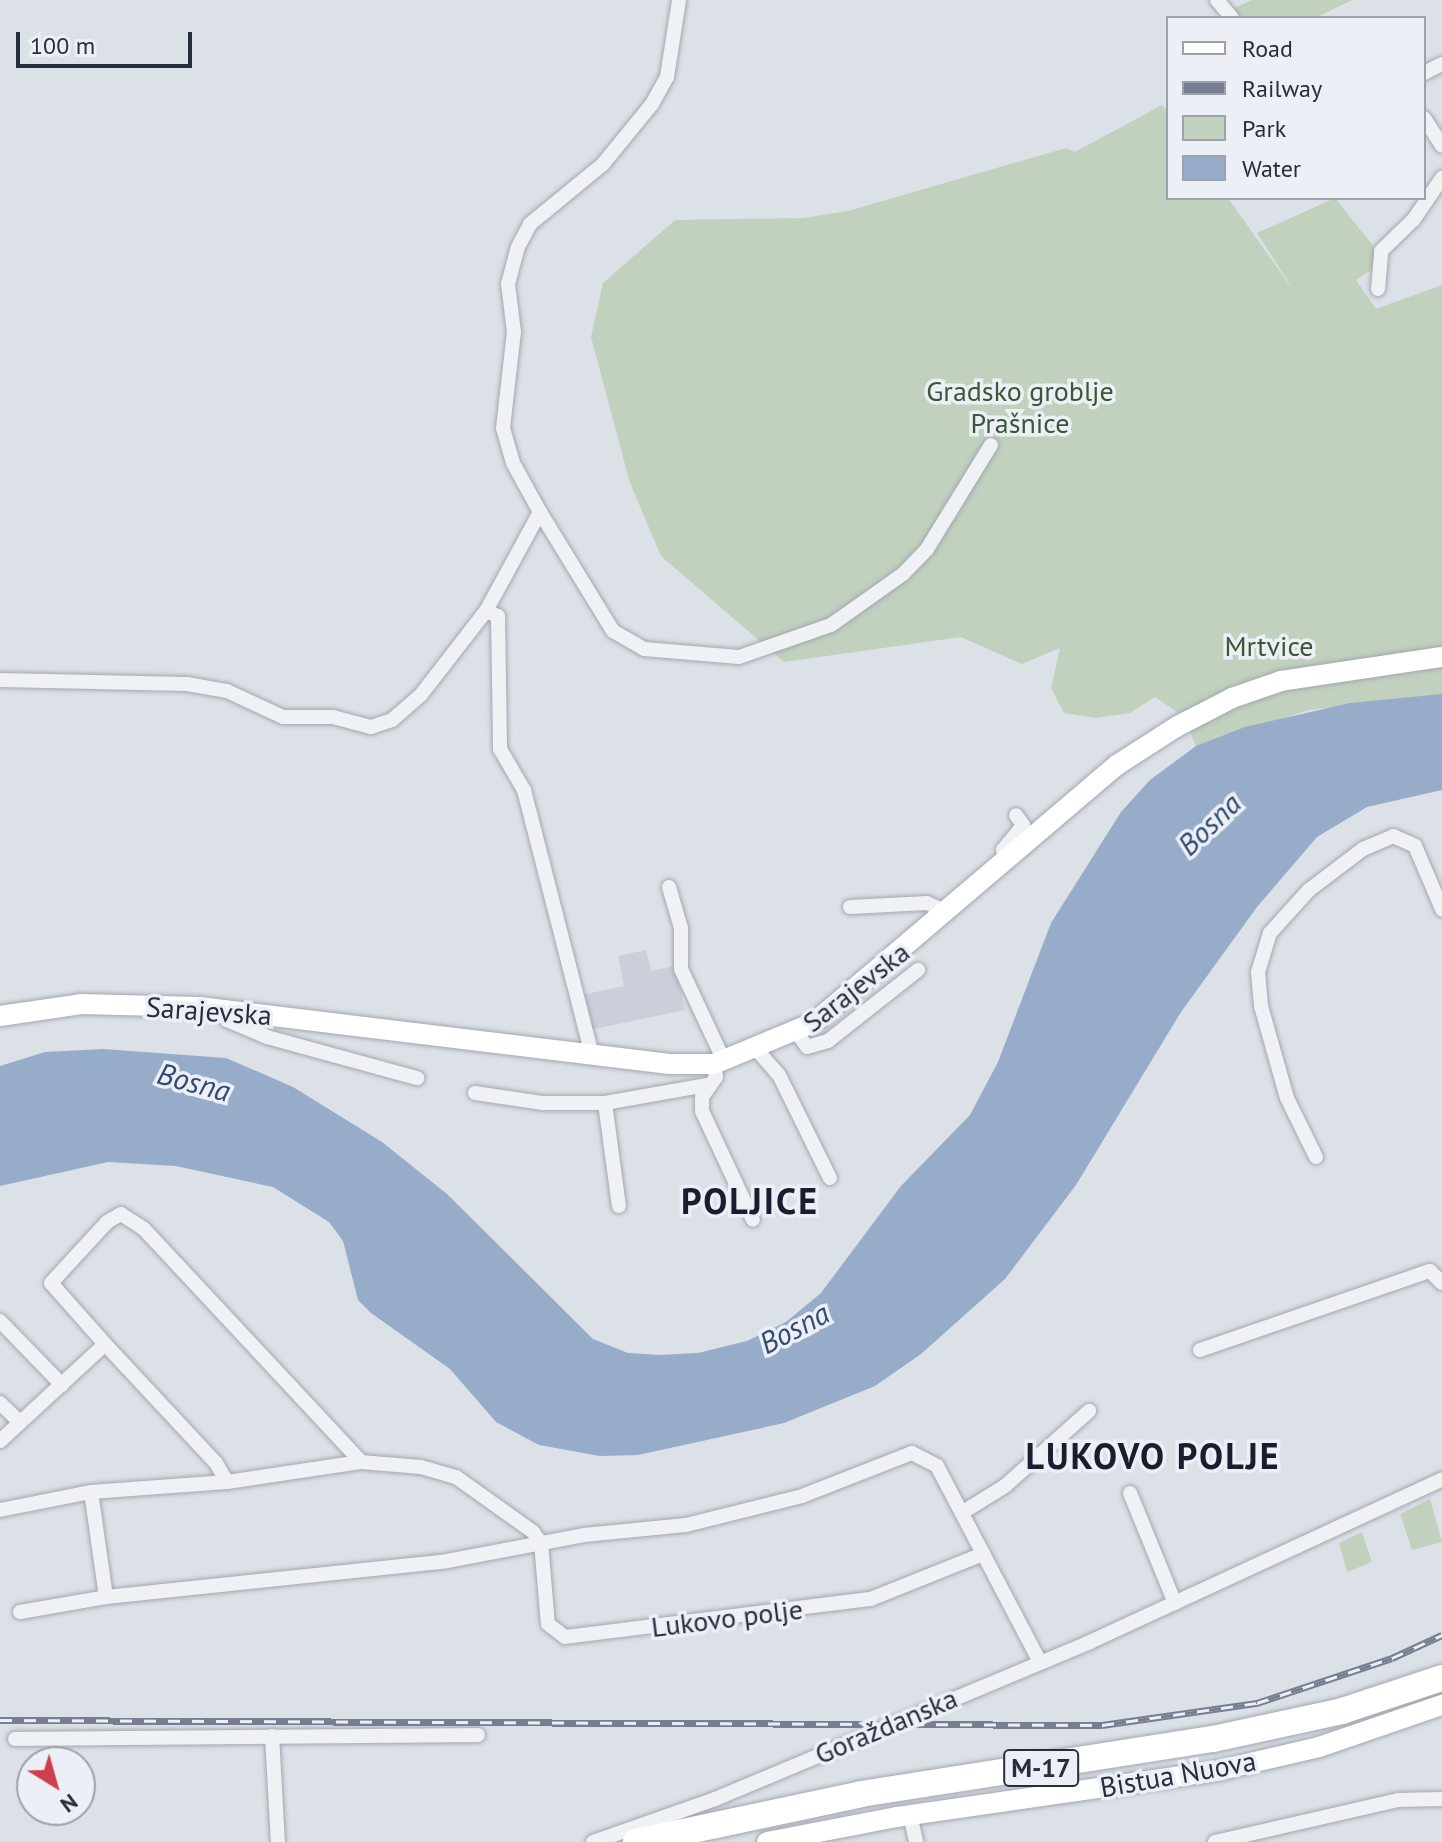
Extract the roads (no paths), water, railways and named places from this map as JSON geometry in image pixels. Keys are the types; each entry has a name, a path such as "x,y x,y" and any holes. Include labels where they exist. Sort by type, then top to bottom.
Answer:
{"highway":[{"name":"M-17","path":"636,1842 861,1794 1213,1739 1342,1711 1442,1678"}],"main road":[{"name":"Sarajevska","path":"0,1016 81,1004 223,1008 592,1055 719,1062 797,1033 863,987 1117,765 1232,698 1325,673 1442,657"},
{"name":"Bistua Nuova","path":"767,1842 910,1815 1216,1771 1319,1747 1442,1705"}],"street":[{"path":"679,0 667,77 652,104 603,164 530,224 518,247 508,284 514,332 503,428 513,463 613,631 644,649 739,657 831,625 903,574 927,549 991,445"},
{"path":"1217,0 1230,16"},
{"path":"1426,121 1442,146"},
{"path":"1378,289 1381,251 1414,219 1442,178"},
{"path":"0,680 187,684 227,691 255,709 283,717 333,717 371,727 392,720 420,696 486,611 540,512"},
{"path":"486,611 501,622 500,749 524,790 592,1055"},
{"path":"1007,858 1003,850 1023,825 1016,815"},
{"path":"1316,1157 1287,1098 1261,1006 1258,972 1270,933 1309,890 1363,849 1393,836 1415,846 1442,909"},
{"path":"475,1093 543,1103 605,1103 707,1085 716,1077 719,1062 681,969 681,928 669,887"},
{"path":"850,907 927,903 946,912"},
{"path":"797,1033 807,1047 828,1041 918,970"},
{"path":"223,1008 227,1020 267,1037 417,1078"},
{"path":"757,1050 779,1075 830,1178"},
{"path":"707,1085 702,1111 753,1220"},
{"path":"605,1103 619,1206"},
{"path":"227,1482 216,1463 51,1283 107,1222 121,1214 144,1229 361,1462"},
{"path":"1200,1350 1430,1271 1442,1283"},
{"path":"0,1321 62,1385"},
{"path":"0,1441 105,1344"},
{"path":"0,1403 20,1422"},
{"path":"963,1512 1005,1486 1089,1411"},
{"path":"20,1612 106,1597 434,1562 731,1514 802,1496 912,1453 937,1466 1040,1662"},
{"path":"0,1510 91,1492 227,1482 361,1462 421,1467 456,1477 541,1543"},
{"name":"Goraždanska","path":"593,1842 715,1799 1040,1662 1442,1479"},
{"path":"91,1492 106,1597"},
{"path":"1130,1493 1175,1603"},
{"name":"Lukovo polje","path":"541,1543 548,1624 565,1637 871,1599 983,1554"},
{"path":"15,1739 478,1735"},
{"path":"272,1736 278,1842"},
{"path":"1215,1842 1292,1835 1398,1800 1442,1799"},
{"path":"910,1815 916,1842"}],"water":[{"name":"Bosna","path":"1442,694 1442,790 1367,807 1317,837 1257,907 1181,1012 1076,1185 1005,1279 921,1354 875,1386 784,1423 638,1455 600,1456 539,1445 496,1422 450,1369 371,1313 358,1300 343,1241 329,1222 273,1187 176,1166 108,1162 0,1186 0,1066 45,1052 103,1049 226,1058 293,1087 382,1142 447,1194 593,1339 628,1353 659,1355 698,1353 747,1341 786,1322 821,1293 901,1186 970,1115 998,1062 1051,923 1121,812 1150,780 1196,746 1245,727 1350,703"}],"railway":[{"path":"0,1720 1102,1725 1257,1703 1392,1658 1442,1635"}],"district":[{"name":"POLJICE","path":"750,1201"},
{"name":"LUKOVO POLJE","path":"1153,1456"}],"park label":[{"name":"Gradsko groblje Prašnice","path":"1020,407"},
{"name":"Mrtvice","path":"1269,646"}]}
